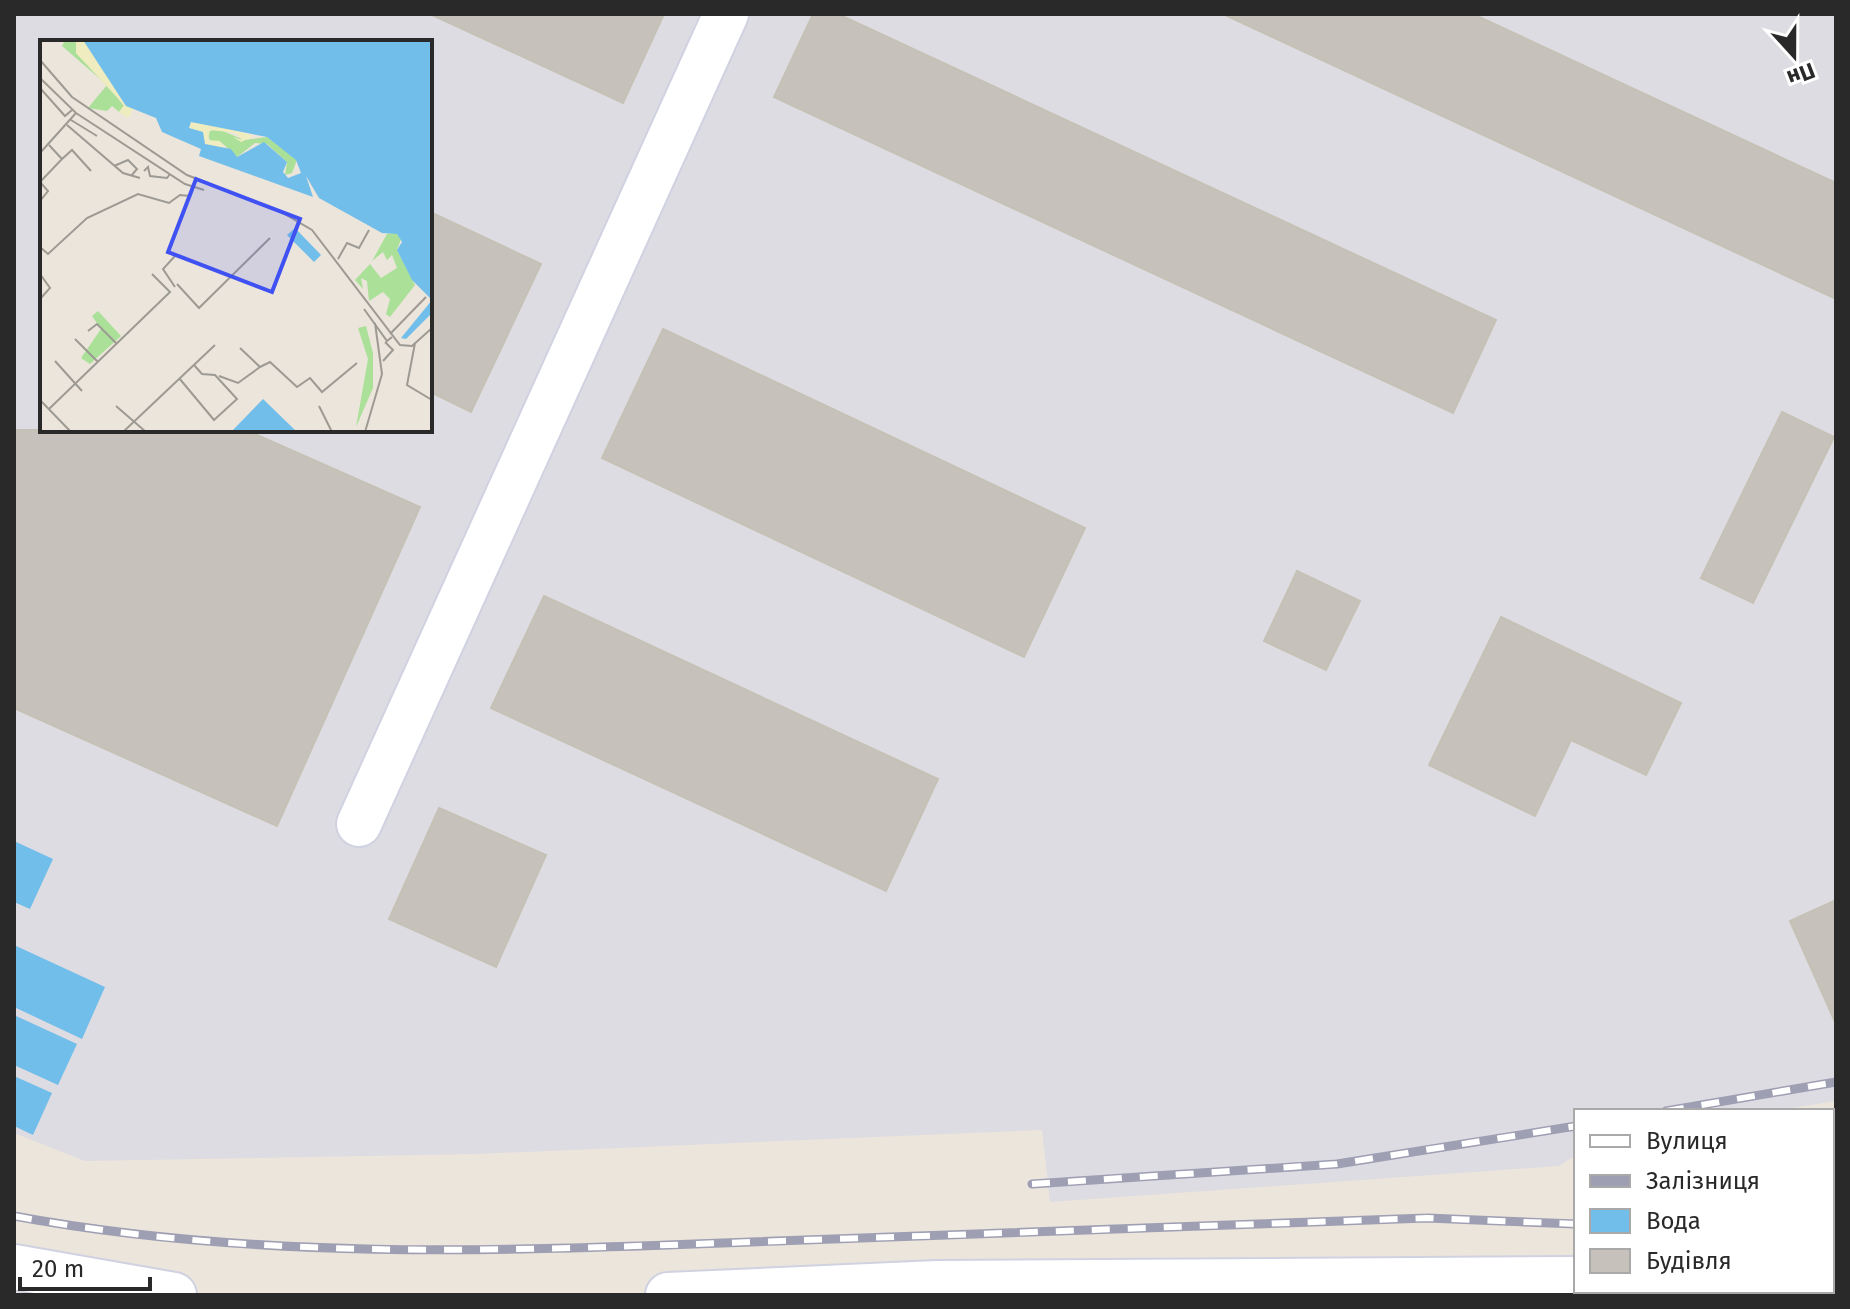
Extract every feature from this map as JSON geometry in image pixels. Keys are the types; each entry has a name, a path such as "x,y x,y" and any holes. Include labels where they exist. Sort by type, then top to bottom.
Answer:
{"street":[{"path":"359,824 726,14"},
{"path":"14,1267 174,1295"},
{"path":"668,1295 937,1283 1574,1279"},
{"path":"1800,1293 1821,1295"}],"shaded area":[{"path":"14,14 1836,14 1836,1101 1786,1109 1574,1109 1574,1156 1559,1166 1050,1202 1042,1130 476,1154 85,1161 14,1133"}],"water":[{"path":"14,841 53,859 30,909 14,902"},
{"path":"14,945 105,987 82,1039 14,1007"},
{"path":"14,1015 77,1044 58,1085 14,1065"},
{"path":"14,1076 52,1093 33,1135 14,1126"}],"building":[{"path":"430,14 664,14 623,103"},
{"path":"813,14 838,14 1496,320 1453,413 774,97"},
{"path":"1223,14 1473,14 1836,183 1836,299"},
{"path":"432,213 541,264 471,412 432,393"},
{"path":"663,329 1085,528 1024,657 602,458"},
{"path":"1782,412 1834,437 1753,603 1701,578"},
{"path":"14,430 251,432 420,507 277,826 14,708"},
{"path":"1297,571 1360,601 1326,670 1264,641"},
{"path":"544,596 938,779 886,891 491,708"},
{"path":"1501,617 1681,703 1646,775 1571,740 1535,816 1429,765"},
{"path":"439,808 546,855 496,967 389,919"},
{"path":"1836,900 1836,1024 1790,921"}],"railway":[{"path":"1678,1109 1836,1082"},
{"path":"1032,1184 1337,1164 1574,1126"},
{"path":"14,1216 197,1240 289,1246 474,1250 1427,1218 1574,1224"}]}
